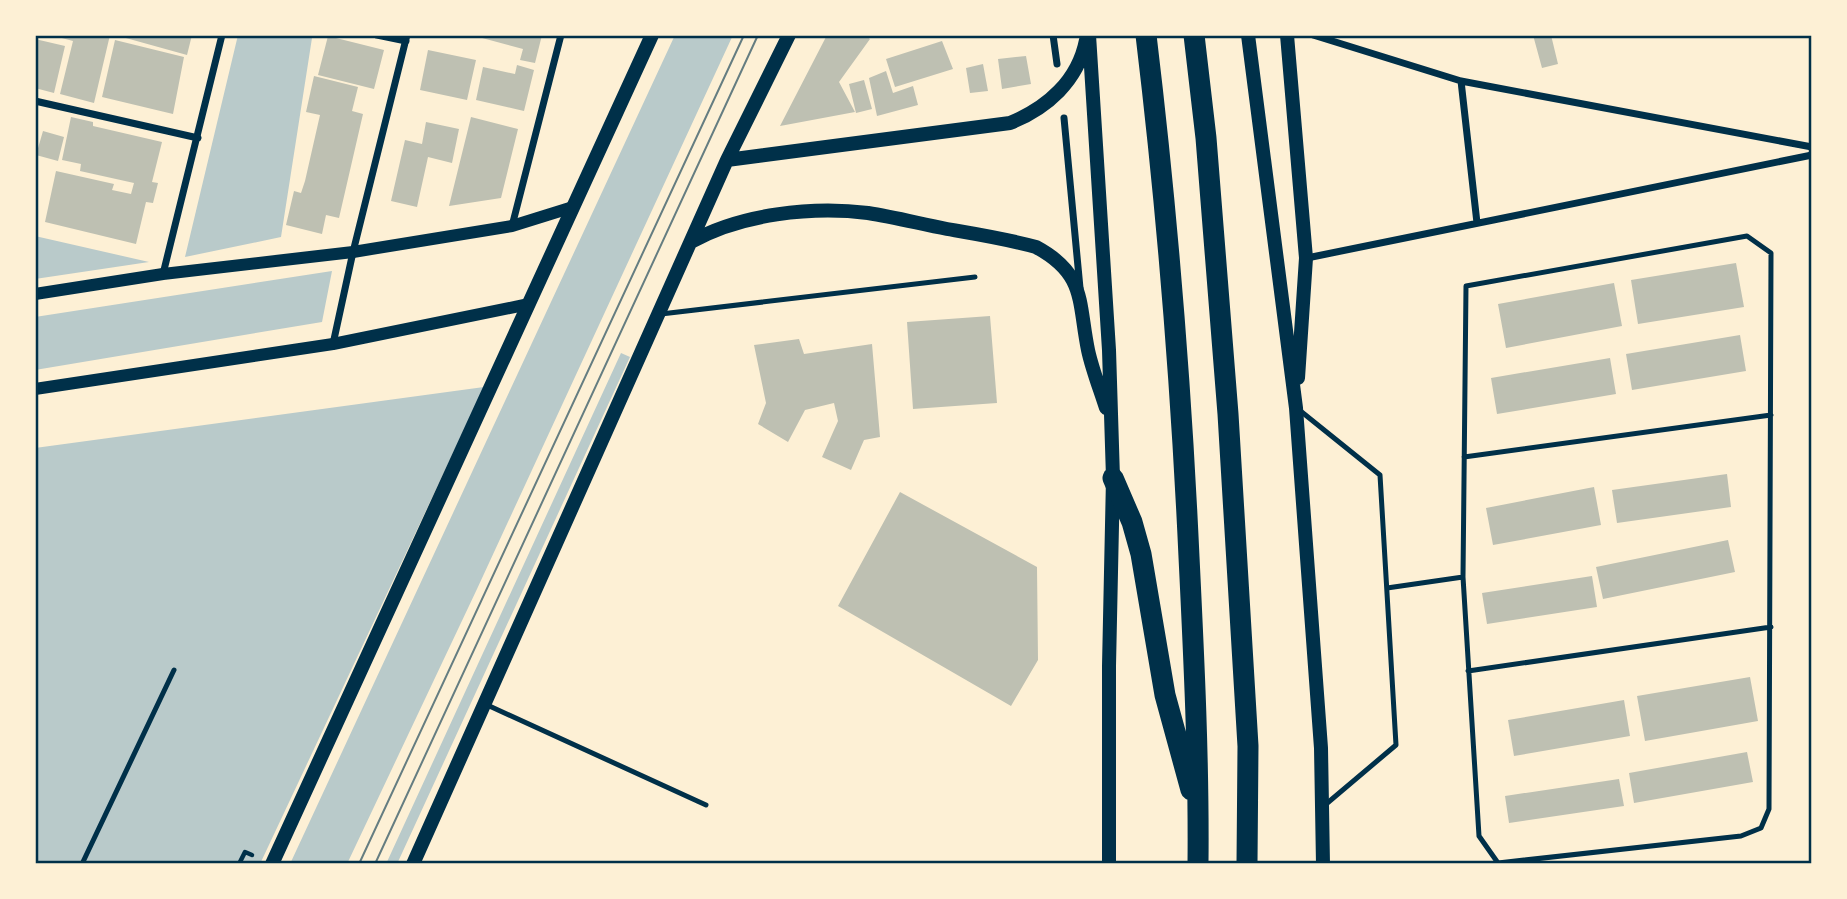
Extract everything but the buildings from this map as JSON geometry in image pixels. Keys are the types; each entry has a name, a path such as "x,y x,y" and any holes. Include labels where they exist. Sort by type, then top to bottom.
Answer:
{"highway":[{"path":"1146,35 1159,145 1183,429 1197,717 1198,864"},
{"path":"1194,35 1206,138 1228,414 1248,746 1247,864"},
{"path":"1113,478 1132,522 1141,554 1165,695 1198,816"}],"main road":[{"path":"272,864 652,35"},
{"path":"413,864 727,160 789,35"},
{"path":"727,160 993,127 1026,117 1055,97 1078,65 1088,35"},
{"path":"1088,35 1112,426 1109,864"},
{"path":"1248,35 1296,408 1320,734 1323,864"},
{"path":"1287,35 1306,258 1296,408"},
{"path":"691,242 725,226 770,216 829,212 866,213 1036,247 1068,272 1082,301 1088,350 1112,426"}],"street":[{"path":"163,274 222,35"},
{"path":"333,344 406,38 377,35"},
{"path":"512,226 561,35"},
{"path":"1053,35 1058,64"},
{"path":"1312,35 1461,81 1812,147"},
{"path":"1461,81 1477,223"},
{"path":"35,101 198,138"},
{"path":"1064,118 1082,301"},
{"path":"1306,258 1812,155"},
{"path":"35,294 163,274 353,252 512,226 573,207"},
{"path":"35,389 333,344 529,304"}],"lane":[{"path":"1747,236 1771,253 1769,809 1761,828 1741,836 1498,863 1479,836 1463,577 1464,457 1466,285 1747,236"},
{"path":"658,314 975,277"},
{"path":"1296,408 1380,475 1396,745 1322,807"},
{"path":"1464,457 1771,415"},
{"path":"1387,587 1463,577"},
{"path":"1468,671 1771,627"},
{"path":"82,864 174,670"},
{"path":"485,705 706,806"}],"path":[{"path":"239,864 245,852"}],"shaded area":[{"path":"238,35 301,35 312,38 281,237 185,257"},
{"path":"675,35 733,35 347,864 290,864"},
{"path":"35,236 149,262 35,279"},
{"path":"332,271 322,322 35,370 35,317"},
{"path":"621,353 630,357 397,864 386,864"},
{"path":"484,387 260,864 35,864 35,448"}],"tram line":[{"path":"359,864 744,35"},
{"path":"375,864 758,35"}]}
